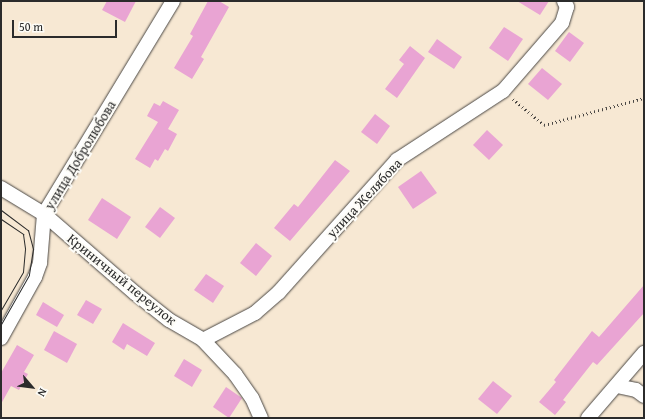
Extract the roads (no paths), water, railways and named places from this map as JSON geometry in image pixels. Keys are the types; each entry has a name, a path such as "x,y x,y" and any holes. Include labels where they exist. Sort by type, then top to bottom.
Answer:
{"street":[{"name":"улица Добролюбова","path":"1,338 35,277 40,263 44,214 173,1"},
{"name":"улица Желябова","path":"203,340 255,313 279,292 397,160 503,90 562,23 567,7 564,1"},
{"name":"Криничный переулок","path":"1,188 44,214 135,293 169,320 203,340 235,374 252,398 261,418"},
{"path":"588,418 644,353"},
{"path":"617,386 636,390 644,396"}],"tram line":[{"path":"1,210 28,230 33,249 29,275 1,324"},
{"path":"1,219 23,234 25,249 23,272 1,310"}]}
